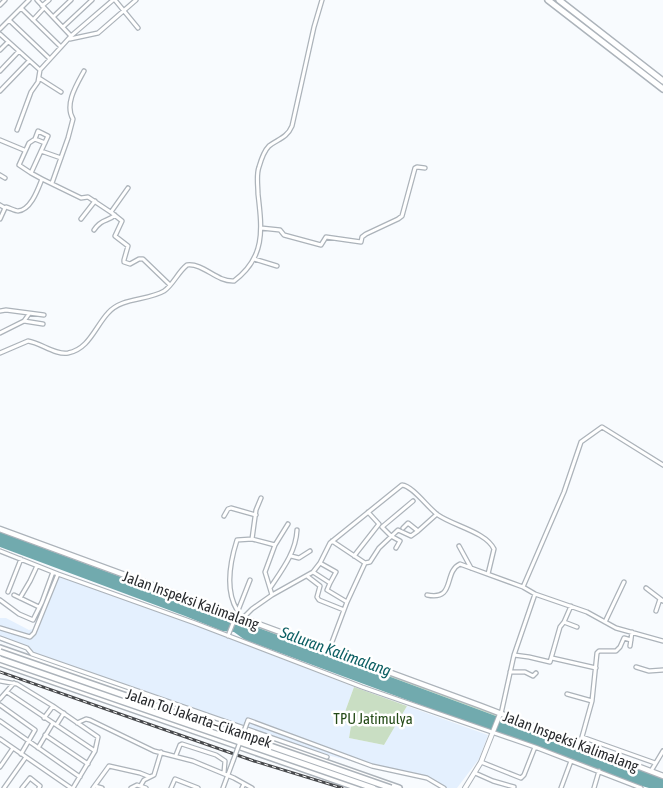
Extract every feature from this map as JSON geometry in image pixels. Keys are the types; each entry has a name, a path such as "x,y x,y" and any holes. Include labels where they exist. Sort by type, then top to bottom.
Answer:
{"highway":[{"path":"548,0 663,89"},
{"path":"559,0 663,81"},
{"name":"Jalan Tol Jakarta–Cikampek","path":"0,648 399,788"},
{"path":"0,652 391,788"},
{"path":"0,659 373,788"},
{"name":"Jalan Tol Jakarta–Cikampek","path":"0,663 358,788"}],"main road":[{"name":"Jalan Inspeksi Kalimalang","path":"0,529 663,776"}],"street":[{"path":"0,5 5,0"},
{"path":"0,28 28,0"},
{"path":"37,0 63,27 70,38"},
{"path":"33,20 49,0"},
{"path":"53,17 72,0"},
{"path":"63,27 92,0"},
{"path":"61,92 40,78 38,74 40,70 70,38 114,0 138,28"},
{"path":"70,38 98,33 136,0"},
{"path":"0,353 28,341 62,353 75,351 88,341 113,308 164,291 187,265 191,264 201,268 222,280 234,281 254,259 260,242 258,167 268,148 284,138 292,126 314,27 322,0"},
{"path":"21,8 62,47"},
{"path":"9,20 50,59"},
{"path":"0,34 40,70"},
{"path":"0,50 8,42"},
{"path":"0,71 19,51"},
{"path":"0,91 29,61"},
{"path":"52,183 71,130 73,119 70,104 84,71"},
{"path":"17,130 31,92 40,78"},
{"path":"30,172 48,136 38,131 35,139 28,143 18,166 81,198 88,197 115,215 122,222 115,236 128,246 124,262 130,264 139,259 143,260 170,285"},
{"path":"35,139 46,143"},
{"path":"0,140 24,150"},
{"path":"41,152 61,158"},
{"path":"261,228 280,230 284,234 318,245 322,245 326,237 361,242 366,234 377,227 393,222 402,216 415,168 425,168"},
{"path":"0,175 5,178"},
{"path":"0,205 4,208 18,211 26,207 42,179"},
{"path":"111,212 128,188"},
{"path":"81,220 96,202"},
{"path":"0,219 4,208"},
{"path":"94,230 100,222 115,215"},
{"path":"254,259 277,266"},
{"path":"0,311 6,310 44,315"},
{"path":"0,334 24,321 29,314"},
{"path":"24,321 43,324"},
{"path":"523,587 564,492 581,442 602,428 663,465"},
{"path":"243,618 272,595 313,572 332,541 398,488 405,485 437,514 486,539 494,547 488,574"},
{"path":"252,539 260,498"},
{"path":"354,556 381,526 412,502"},
{"path":"224,516 228,509 231,508 256,514"},
{"path":"368,512 391,536 400,541 396,548"},
{"path":"329,650 347,602 365,563 370,562 379,548 398,530 410,536 437,514"},
{"path":"403,528 408,523 418,531"},
{"path":"272,595 265,572 275,544 288,524"},
{"path":"270,589 291,556 296,542 297,530"},
{"path":"237,610 232,600 229,584 236,542 239,539 252,539 275,544"},
{"path":"332,541 365,563"},
{"path":"459,546 471,568"},
{"path":"0,551 36,566 228,634 362,687 535,747 641,788"},
{"path":"291,556 299,558 310,551"},
{"path":"8,592 20,559"},
{"path":"320,563 336,572 327,590 347,602"},
{"path":"427,595 435,597 442,595 457,565 460,564 523,587 535,594 587,612 616,628 663,641"},
{"path":"20,598 36,566"},
{"path":"0,600 19,614 33,620 53,572"},
{"path":"313,572 330,583"},
{"path":"0,628 30,637 34,633 58,574"},
{"path":"307,576 320,586 319,600 344,610"},
{"path":"228,634 250,580"},
{"path":"605,622 624,582"},
{"path":"646,588 661,600 658,601 656,611"},
{"path":"465,788 482,762 500,715 514,655 535,594"},
{"path":"14,595 39,608"},
{"path":"514,655 529,656 550,662 560,628 571,606"},
{"path":"564,622 577,627"},
{"path":"630,646 632,632"},
{"path":"0,638 27,648 32,654 327,757"},
{"path":"580,744 592,701 599,651 616,651 624,638 631,640"},
{"path":"552,658 596,668"},
{"path":"636,666 649,671 663,670"},
{"path":"510,672 527,672 533,676 536,673"},
{"path":"0,681 14,683 64,713 98,737 95,751 72,788 0,739"},
{"path":"0,699 14,683"},
{"path":"7,692 95,751"},
{"path":"567,694 592,701"},
{"path":"0,705 35,730 21,754"},
{"path":"44,718 53,706"},
{"path":"38,748 45,736 64,713"},
{"path":"78,723 86,719 90,720 144,746 176,755 224,773 252,788"},
{"path":"223,788 248,720 372,766 427,778 444,788"},
{"path":"0,721 80,777"},
{"path":"45,736 88,764"},
{"path":"582,737 655,763"},
{"path":"176,755 182,744 216,754 225,761 224,773"},
{"path":"482,762 521,778 524,776 535,747"},
{"path":"0,767 13,748"},
{"path":"653,772 655,763 663,751"},
{"path":"131,788 141,785 144,780 156,772 161,752"},
{"path":"4,788 26,757"},
{"path":"0,758 4,761"},
{"path":"560,788 571,761"},
{"path":"102,788 94,787 109,766 150,777"},
{"path":"594,788 599,771"},
{"path":"475,773 515,788 517,776"},
{"path":"22,788 29,778 39,787"},
{"path":"171,788 175,779 198,788"},
{"path":"242,788 244,784"},
{"path":"141,785 146,788"}],"shaded area":[{"path":"54,575 195,625 354,687 342,720 351,726 349,738 384,745 407,706 488,735 479,759 457,788 446,788 415,773 387,770 307,750 0,641 0,618 6,618 29,630 33,629"}],"green space":[{"path":"0,529 496,713 498,716 505,716 663,776 663,778 0,532"},
{"name":"TPU Jatimulya","path":"354,687 407,706 384,745 349,738 351,726 342,720"}],"water":[{"path":"0,532 663,778 663,788 649,788 631,783 245,640 234,632 222,631 0,547"}],"railway":[{"path":"0,672 254,761 342,788"}],"water label":[{"name":"Saluran Kalimalang","path":"336,651"}]}
